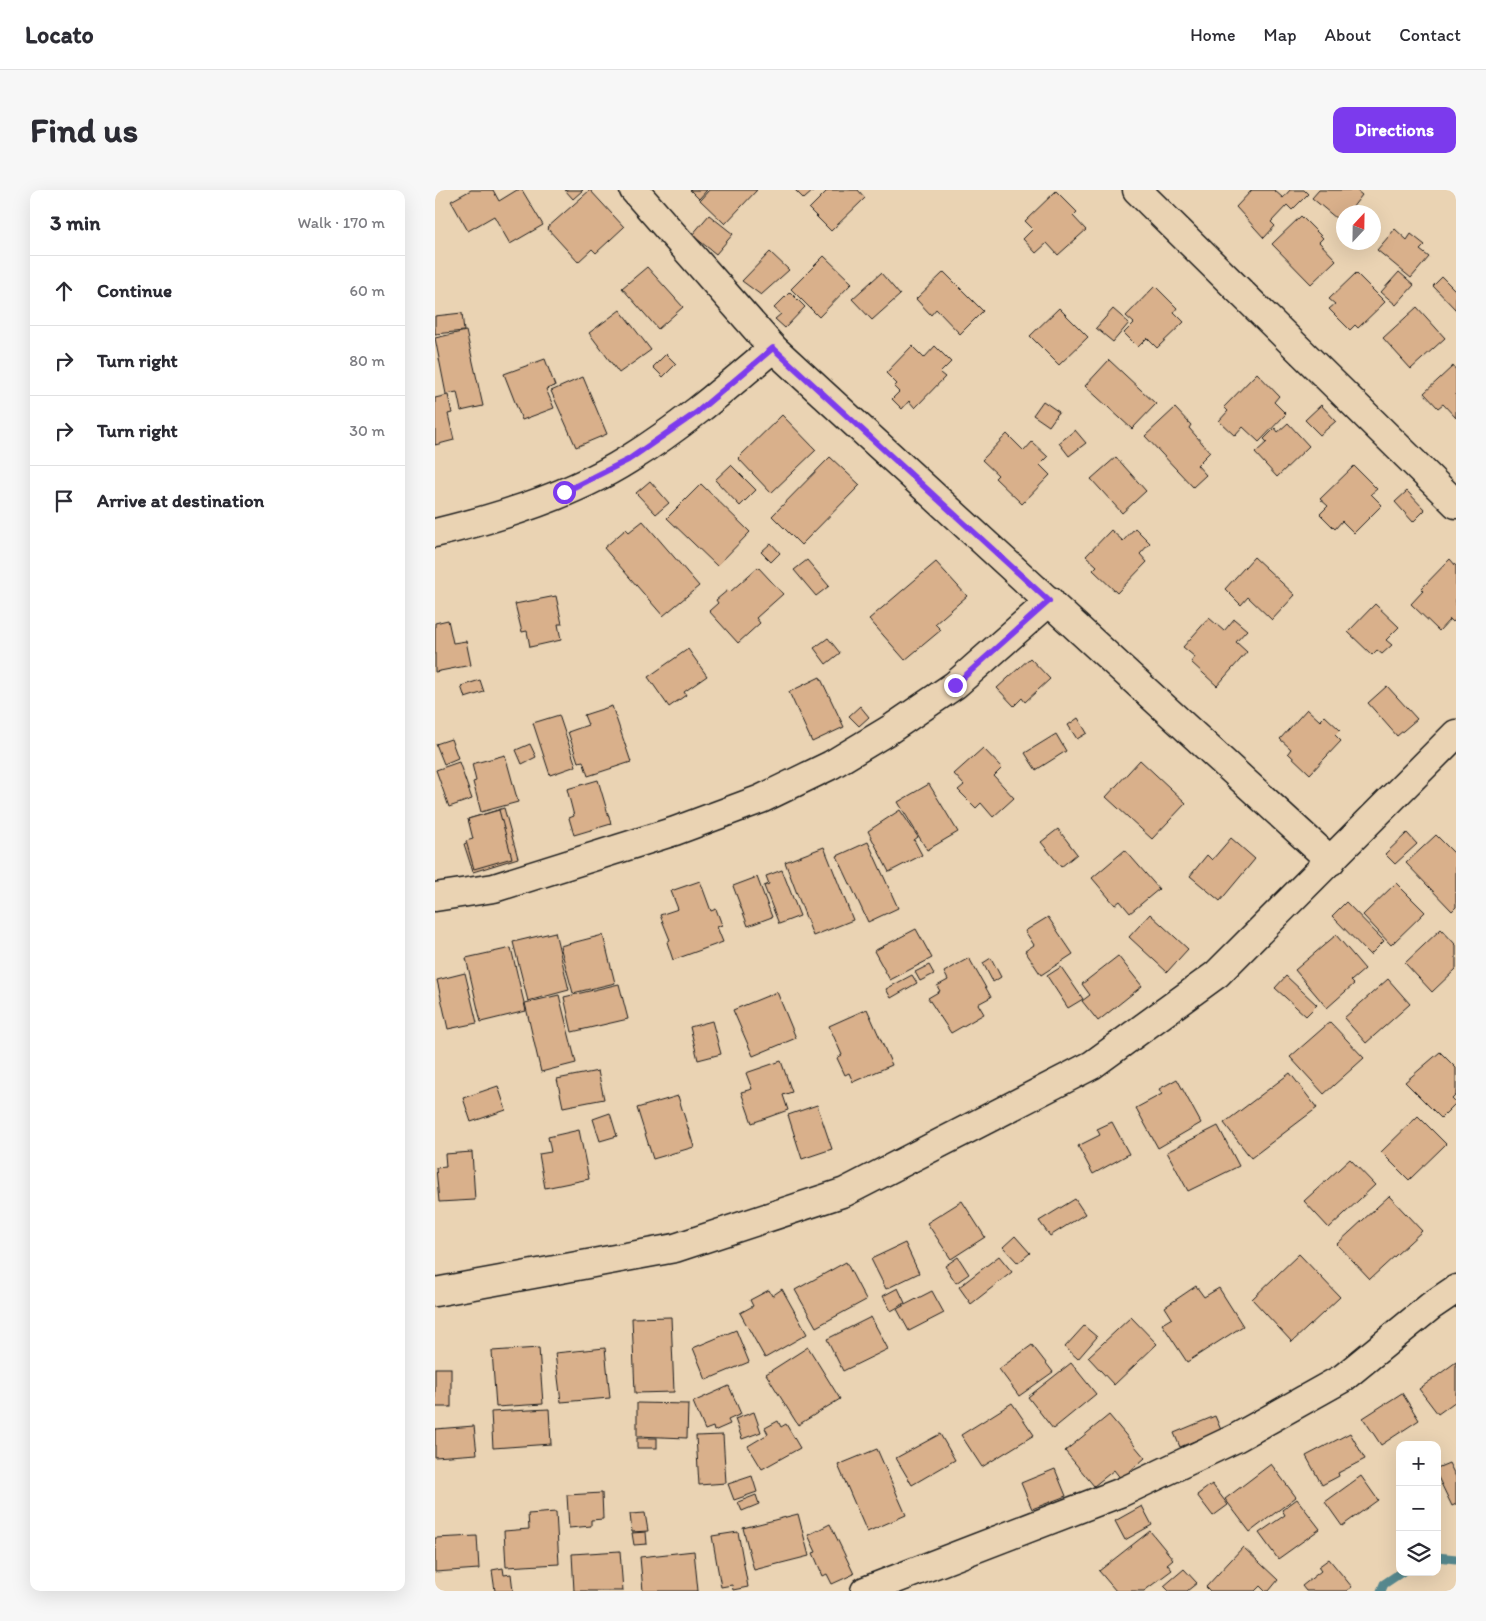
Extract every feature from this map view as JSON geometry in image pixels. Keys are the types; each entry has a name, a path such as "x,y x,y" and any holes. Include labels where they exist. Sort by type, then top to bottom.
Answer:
{"street":[{"path":"633,190 773,348 1331,862"},
{"path":"1137,190 1456,504"},
{"path":"435,533 474,524 564,492 628,460 696,413 773,348"},
{"path":"435,897 494,888 675,831 761,798 831,765 889,730 955,685 1049,601"},
{"path":"435,1292 675,1248 845,1192 1092,1064 1217,974 1331,862 1456,734"},
{"path":"865,1591 1122,1492 1236,1438 1343,1378 1431,1306 1456,1289"}],"building":[{"path":"471,190 493,190 499,201 517,190 522,190 543,225 510,244 494,216 468,231 451,201"},
{"path":"565,190 583,190 573,199"},
{"path":"590,190 624,227 596,253 592,249 578,262 547,228"},
{"path":"690,190 707,190 699,199"},
{"path":"709,190 757,190 725,224 700,200"},
{"path":"795,190 814,190 804,199"},
{"path":"828,190 858,190 865,198 831,231 809,209"},
{"path":"1252,190 1274,190 1283,198 1290,190 1304,190 1308,194 1292,210 1287,205 1271,222 1275,226 1264,238 1236,207"},
{"path":"1319,190 1356,190 1362,195 1354,205 1336,205 1336,218 1312,198"},
{"path":"1056,191 1077,212 1073,216 1086,230 1058,255 1047,243 1036,253 1023,239 1033,229 1025,221"},
{"path":"709,215 733,234 716,254 692,235"},
{"path":"1301,216 1323,238 1319,242 1336,260 1311,284 1272,244"},
{"path":"1395,229 1407,240 1411,234 1425,245 1420,250 1429,257 1411,278 1377,250 1381,250 1381,245"},
{"path":"770,252 789,270 761,295 742,281"},
{"path":"824,256 852,283 819,317 791,289"},
{"path":"647,267 683,307 658,329 622,288"},
{"path":"944,272 983,311 960,334 936,309 931,315 916,299"},
{"path":"1399,272 1414,285 1396,305 1381,292"},
{"path":"881,273 900,295 872,320 852,299"},
{"path":"1356,273 1385,302 1358,328 1355,325 1350,330 1329,309 1335,304 1329,299"},
{"path":"1442,277 1456,291 1456,310 1433,286"},
{"path":"1155,286 1177,308 1174,312 1184,322 1157,348 1147,338 1138,347 1124,333 1134,323 1126,316"},
{"path":"790,292 805,307 785,328 775,319 781,314 774,308"},
{"path":"1417,307 1445,338 1411,369 1383,338"},
{"path":"1059,308 1088,337 1059,365 1030,336"},
{"path":"1113,309 1129,323 1113,342 1096,328"},
{"path":"620,310 651,350 619,373 589,333"},
{"path":"462,313 464,331 435,334 435,316"},
{"path":"466,331 483,406 461,411 457,392 446,394 435,338"},
{"path":"912,346 924,358 935,346 951,362 940,373 945,377 915,408 909,401 902,409 892,399 899,392 894,387 897,384 886,373"},
{"path":"666,354 676,364 663,377 653,367"},
{"path":"545,359 555,386 546,389 554,408 522,420 504,374"},
{"path":"1109,360 1156,404 1132,429 1085,386"},
{"path":"1453,366 1456,370 1456,418 1443,404 1438,408 1424,393"},
{"path":"1257,373 1279,396 1274,402 1286,414 1259,442 1243,427 1235,436 1219,421 1228,411 1224,407"},
{"path":"583,377 607,434 576,447 551,391"},
{"path":"448,395 452,413 448,414 454,440 435,445 435,398"},
{"path":"1043,401 1059,412 1049,426 1033,415"},
{"path":"1321,405 1336,421 1320,435 1305,420"},
{"path":"1175,408 1191,425 1189,428 1210,452 1197,465 1206,475 1193,487 1145,436"},
{"path":"782,415 816,450 771,493 738,458"},
{"path":"1288,423 1309,446 1277,477 1255,453 1267,442 1264,439 1275,428 1278,432"},
{"path":"1075,430 1086,443 1069,456 1059,443"},
{"path":"1007,434 1024,451 1032,442 1048,457 1040,465 1050,475 1022,504 995,478 998,475 982,460"},
{"path":"830,457 860,485 801,545 772,516"},
{"path":"1116,457 1146,491 1122,513 1091,479"},
{"path":"731,465 756,490 740,506 715,480"},
{"path":"1354,466 1377,489 1371,494 1382,505 1354,533 1342,521 1335,529 1320,514 1328,506 1320,499"},
{"path":"650,481 669,503 656,514 636,493"},
{"path":"701,484 750,532 717,566 667,518"},
{"path":"1407,491 1425,510 1413,522 1395,502"},
{"path":"643,521 699,586 663,616 604,548 626,529 629,532"},
{"path":"1135,528 1150,543 1140,554 1147,562 1117,593 1093,570 1097,566 1086,556 1111,530 1123,541"},
{"path":"771,543 780,553 771,562 761,552"},
{"path":"1254,557 1295,595 1272,620 1248,597 1241,605 1225,589"},
{"path":"1450,559 1456,566 1456,619 1453,622 1450,619 1439,631 1411,604 1423,591 1421,589"},
{"path":"807,560 829,586 816,596 794,570"},
{"path":"936,562 967,596 935,624 941,630 905,660 869,619"},
{"path":"758,567 783,594 756,618 760,623 738,643 709,611 718,603 716,600 728,590 730,592"},
{"path":"556,596 562,624 558,624 561,640 530,647 527,631 522,632 515,604"},
{"path":"1375,604 1399,627 1386,640 1392,645 1382,654 1377,650 1372,655 1348,632"},
{"path":"1209,618 1224,631 1234,619 1247,630 1236,642 1247,652 1217,686 1191,662 1195,657 1183,647"},
{"path":"448,620 453,643 466,641 471,665 435,672 435,623"},
{"path":"828,638 840,653 826,664 814,648"},
{"path":"688,649 707,676 684,692 686,695 669,707 648,677"},
{"path":"1030,658 1050,679 1025,702 1022,698 1014,706 997,688"},
{"path":"820,677 844,727 812,742 789,692"},
{"path":"480,680 484,692 465,698 461,686"},
{"path":"1387,686 1417,719 1397,736 1368,703"},
{"path":"612,706 631,762 588,776 583,761 578,762 568,732 588,725 584,715"},
{"path":"860,706 869,717 859,726 849,716"},
{"path":"1307,709 1320,721 1325,716 1340,730 1335,735 1341,741 1310,774 1288,753 1291,749 1280,739"},
{"path":"559,715 576,766 550,775 533,723"},
{"path":"1078,718 1087,733 1077,739 1068,725"},
{"path":"1056,734 1066,751 1036,770 1025,753"},
{"path":"451,739 458,758 444,764 436,744"},
{"path":"530,744 536,757 522,764 516,750"},
{"path":"983,748 1002,768 994,776 1014,798 993,817 981,803 976,808 958,790 964,785 954,774"},
{"path":"505,755 518,802 481,812 473,782 476,781 472,764"},
{"path":"1140,760 1186,803 1152,839 1106,797"},
{"path":"459,762 472,799 449,807 436,770"},
{"path":"598,780 611,824 574,835 569,818 574,816 567,789"},
{"path":"929,784 958,832 927,850 898,802"},
{"path":"504,808 518,858 473,872 464,844 475,840 468,819"},
{"path":"499,810 512,858 474,869 466,841 473,839 468,819"},
{"path":"900,810 918,837 914,840 922,855 889,872 868,831"},
{"path":"1058,829 1077,854 1061,867 1041,842"},
{"path":"1407,833 1417,844 1395,864 1385,854"},
{"path":"1436,835 1456,855 1456,907 1452,911 1406,863"},
{"path":"1231,838 1255,859 1220,901 1190,876 1207,855 1212,860"},
{"path":"868,842 898,908 868,922 837,856"},
{"path":"824,847 853,920 813,936 785,862"},
{"path":"1125,850 1159,889 1130,913 1120,901 1115,905 1092,878"},
{"path":"782,870 800,916 779,924 764,886 769,884 766,876"},
{"path":"757,877 772,917 748,926 733,886"},
{"path":"700,881 711,911 716,909 722,925 717,927 723,942 673,960 667,942 670,940 660,915 678,909 671,891"},
{"path":"1396,883 1425,912 1391,945 1363,915"},
{"path":"1346,902 1384,941 1370,955 1332,916"},
{"path":"1150,914 1188,949 1167,972 1129,937"},
{"path":"1048,917 1073,954 1041,975 1025,951 1034,945 1025,931"},
{"path":"916,929 932,958 890,980 874,951"},
{"path":"1441,929 1456,945 1456,969 1432,992 1405,963"},
{"path":"555,932 569,990 528,1001 513,942"},
{"path":"603,935 615,983 573,993 560,946"},
{"path":"1336,935 1365,969 1351,981 1354,984 1327,1008 1295,970"},
{"path":"511,948 526,1011 481,1022 466,958"},
{"path":"1118,956 1142,986 1098,1021 1082,1001 1090,995 1082,984"},
{"path":"969,958 991,997 978,1004 984,1014 951,1033 928,998 940,991 937,986 948,980 944,972"},
{"path":"991,958 1001,977 993,982 983,963"},
{"path":"929,965 934,974 920,981 915,972"},
{"path":"1061,967 1083,999 1068,1008 1047,976"},
{"path":"465,973 477,1023 448,1029 437,980"},
{"path":"912,975 917,983 891,998 886,989"},
{"path":"1286,976 1317,1005 1306,1016 1275,988"},
{"path":"1388,979 1410,1004 1366,1043 1344,1018"},
{"path":"619,984 628,1019 572,1032 564,997"},
{"path":"777,992 796,1038 753,1056 733,1010"},
{"path":"559,995 576,1063 541,1072 525,1003"},
{"path":"867,1009 892,1065 853,1082 849,1073 845,1075 837,1058 842,1055 829,1026"},
{"path":"712,1021 721,1054 698,1060 690,1027"},
{"path":"1330,1022 1364,1058 1324,1094 1290,1057"},
{"path":"1440,1052 1456,1068 1456,1095 1452,1099 1456,1103 1441,1118 1405,1082"},
{"path":"781,1061 792,1092 783,1095 788,1110 752,1123 741,1092 752,1089 746,1073"},
{"path":"598,1071 604,1099 563,1107 557,1079"},
{"path":"1290,1073 1317,1108 1251,1158 1224,1123"},
{"path":"1177,1079 1201,1123 1158,1148 1136,1108 1162,1094 1159,1089"},
{"path":"498,1086 506,1110 471,1122 463,1098"},
{"path":"678,1096 694,1147 653,1159 637,1108"},
{"path":"817,1105 832,1149 802,1159 788,1115"},
{"path":"610,1113 617,1136 600,1141 593,1119"},
{"path":"1418,1116 1446,1144 1409,1180 1381,1152"},
{"path":"1112,1122 1129,1154 1093,1174 1078,1146 1100,1135 1097,1129"},
{"path":"1218,1126 1239,1166 1188,1191 1167,1152"},
{"path":"579,1130 589,1179 545,1188 539,1154 551,1152 548,1137"},
{"path":"472,1152 475,1200 439,1202 436,1168 446,1167 445,1154"},
{"path":"1350,1159 1375,1185 1329,1228 1304,1201"},
{"path":"1389,1196 1422,1231 1370,1279 1337,1244"},
{"path":"1075,1199 1085,1214 1050,1236 1039,1221"},
{"path":"962,1201 985,1237 951,1259 927,1223"},
{"path":"1015,1236 1030,1253 1018,1263 1003,1247"},
{"path":"905,1243 919,1273 886,1289 871,1259"},
{"path":"1299,1254 1340,1297 1292,1342 1252,1299"},
{"path":"999,1256 1012,1272 971,1304 959,1287"},
{"path":"958,1257 969,1274 956,1283 945,1266"},
{"path":"846,1262 866,1300 816,1327 795,1290"},
{"path":"1196,1286 1204,1297 1219,1288 1243,1326 1187,1362 1162,1324 1172,1318 1165,1307"},
{"path":"898,1288 905,1303 891,1311 883,1296"},
{"path":"782,1289 807,1334 765,1358 740,1313 753,1306 750,1300 769,1290 772,1296"},
{"path":"932,1291 944,1313 909,1331 897,1309"},
{"path":"671,1317 674,1392 635,1393 632,1318"},
{"path":"871,1317 888,1349 843,1371 827,1339"},
{"path":"1131,1317 1157,1344 1114,1385 1088,1357"},
{"path":"1084,1326 1097,1337 1078,1359 1065,1347"},
{"path":"736,1330 749,1362 706,1380 693,1348"},
{"path":"1032,1345 1053,1372 1019,1396 999,1369"},
{"path":"808,1347 840,1399 798,1425 766,1374"},
{"path":"539,1348 543,1404 496,1407 492,1351"},
{"path":"605,1348 610,1398 561,1402 555,1353"},
{"path":"1456,1362 1456,1401 1438,1414 1419,1389"},
{"path":"1071,1363 1096,1394 1053,1429 1028,1397"},
{"path":"435,1368 451,1368 451,1407 435,1407"},
{"path":"729,1386 741,1414 728,1420 730,1424 714,1431 713,1427 705,1430 693,1402"},
{"path":"1402,1393 1419,1420 1381,1445 1363,1418"},
{"path":"637,1403 688,1404 687,1438 637,1436"},
{"path":"1012,1403 1034,1435 982,1467 961,1435"},
{"path":"549,1409 551,1444 493,1448 491,1412"},
{"path":"754,1412 761,1432 742,1439 735,1419"},
{"path":"1109,1415 1145,1458 1121,1479 1114,1470 1094,1486 1065,1451"},
{"path":"1215,1416 1221,1430 1180,1447 1174,1433"},
{"path":"778,1421 781,1427 786,1424 800,1448 762,1469 748,1446 768,1434 765,1428"},
{"path":"474,1426 477,1454 435,1457 435,1429"},
{"path":"1350,1433 1365,1459 1338,1473 1339,1476 1322,1485 1306,1456"},
{"path":"940,1434 955,1460 912,1485 896,1458"},
{"path":"723,1435 726,1483 699,1485 696,1436"},
{"path":"637,1438 657,1438 657,1448 637,1448"},
{"path":"877,1449 906,1515 867,1532 838,1465"},
{"path":"1449,1463 1456,1477 1456,1504 1452,1506 1441,1483 1441,1466"},
{"path":"1271,1464 1296,1497 1250,1532 1225,1499"},
{"path":"1055,1469 1066,1496 1032,1509 1021,1483"},
{"path":"752,1476 757,1492 734,1500 728,1484"},
{"path":"1361,1476 1378,1500 1342,1526 1325,1502"},
{"path":"1212,1484 1228,1505 1213,1516 1197,1495"},
{"path":"602,1493 603,1519 591,1520 591,1526 569,1528 567,1495"},
{"path":"756,1495 759,1504 742,1511 738,1502"},
{"path":"1297,1499 1320,1529 1278,1559 1259,1533 1285,1515 1282,1510"},
{"path":"1142,1506 1152,1525 1125,1540 1115,1521"},
{"path":"556,1512 559,1564 506,1567 504,1531 529,1529 528,1514"},
{"path":"645,1513 648,1531 632,1532 630,1514"},
{"path":"798,1514 809,1556 754,1570 743,1528"},
{"path":"830,1524 854,1574 832,1584 827,1574 823,1576 813,1553 816,1552 808,1535"},
{"path":"1150,1531 1173,1559 1167,1564 1172,1570 1144,1591 1116,1591 1099,1571"},
{"path":"646,1532 647,1544 634,1545 632,1533"},
{"path":"738,1532 748,1587 733,1590 732,1585 721,1587 712,1536"},
{"path":"477,1536 479,1569 435,1572 435,1538"},
{"path":"1243,1547 1278,1580 1269,1591 1265,1591 1260,1586 1255,1591 1210,1591 1206,1587"},
{"path":"620,1551 623,1591 574,1591 572,1554"},
{"path":"694,1551 698,1591 643,1591 640,1557"},
{"path":"1329,1559 1352,1587 1346,1591 1306,1591 1302,1586 1321,1571 1318,1567"},
{"path":"503,1568 504,1575 511,1574 513,1591 495,1591 492,1570"},
{"path":"1184,1569 1197,1583 1187,1591 1169,1591 1164,1586"}],"waterway":[{"path":"1441,1557 1456,1559"},
{"path":"1381,1591 1384,1584 1396,1576"}],"route":[{"path":"564,492 628,460 696,413 773,348 1049,601 955,685"}]}
